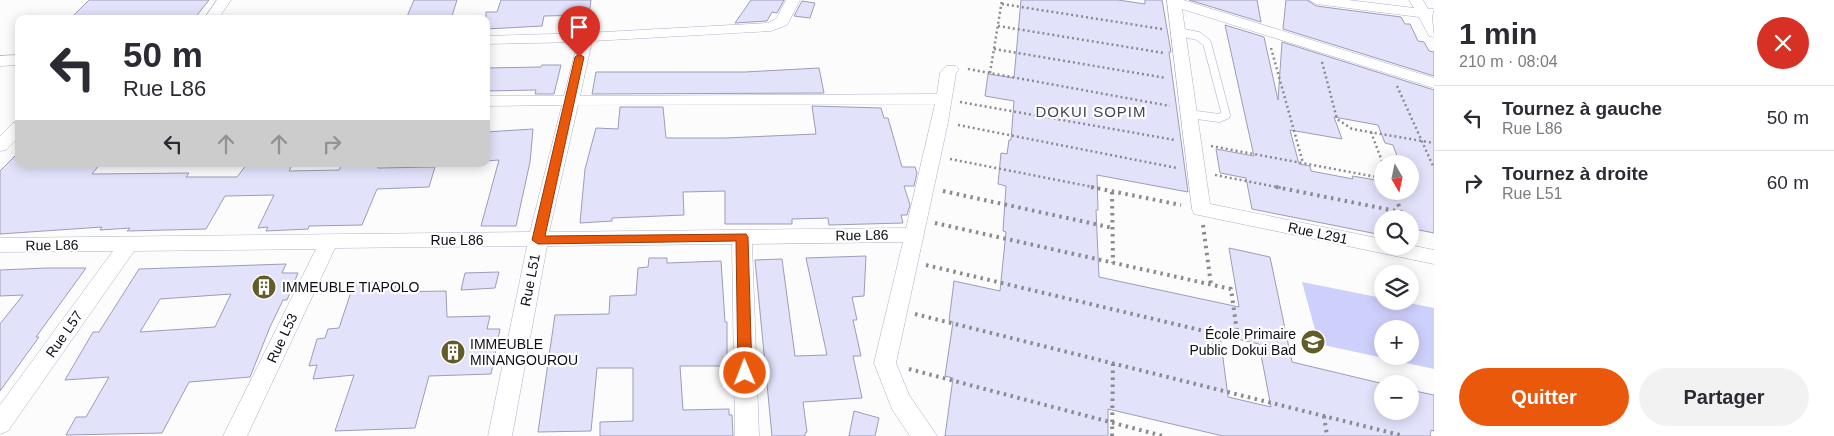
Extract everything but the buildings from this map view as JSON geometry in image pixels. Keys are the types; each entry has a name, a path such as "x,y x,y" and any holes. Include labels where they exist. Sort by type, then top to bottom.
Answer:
{"street":[{"path":"214,15 224,0"},
{"path":"490,40 758,29 771,27 782,22 793,0"},
{"path":"1316,0 1429,14"},
{"path":"1416,0 1429,14 1434,33"},
{"path":"1201,209 1175,1 1434,83"},
{"name":"Rue L51","path":"500,436 538,240 569,100 586,37"},
{"path":"0,62 15,60"},
{"path":"925,436 910,420 892,388 885,363 940,122 948,73 952,69"},
{"path":"490,101 944,99"},
{"path":"0,146 15,131"},
{"name":"Rue L291","path":"1201,209 1434,257"},
{"name":"Rue L86","path":"0,245 742,237 916,227"},
{"path":"742,237 747,436"},
{"name":"Rue L53","path":"235,436 329,240"},
{"name":"Rue L57","path":"0,424 128,244"}],"lane":[{"path":"1178,32 1198,36 1207,43 1226,115 1219,118 1189,112"}],"path":[{"path":"990,73 1002,2 1178,32"},
{"path":"998,26 1182,56"},
{"path":"1267,30 1303,163"},
{"path":"1318,47 1337,119 1352,128 1434,143"},
{"path":"994,48 1185,81"},
{"path":"952,69 960,67 1189,112"},
{"path":"1389,68 1434,168"},
{"path":"944,99 1193,142 1374,176"},
{"path":"940,122 1391,210"},
{"path":"1371,132 1380,155"},
{"path":"932,155 1201,209 1211,285"},
{"path":"925,188 1113,228"},
{"path":"1112,192 1114,263"},
{"path":"908,261 1238,339 1231,289 1114,263 916,227"},
{"path":"898,310 1404,436"},
{"path":"885,363 1163,436"},
{"path":"1112,436 1113,363"},
{"path":"1324,416 1327,436"}],"shaded area":[{"path":"1302,282 1374,296 1374,310 1419,310 1419,305 1434,308 1434,369 1416,365 1419,365 1419,320 1374,320 1374,356 1319,344"}],"place":[{"name":"IMMEUBLE TIAPOLO","path":"264,287"},
{"name":"École Primaire Public Dokui Bad","path":"1313,342"},
{"name":"IMMEUBLE MINANGOUROU","path":"453,352"}],"district":[{"name":"DOKUI SOPIM","path":"1091,111"}],"route":[{"path":"579,57 538,240 742,237 745,373"}]}
